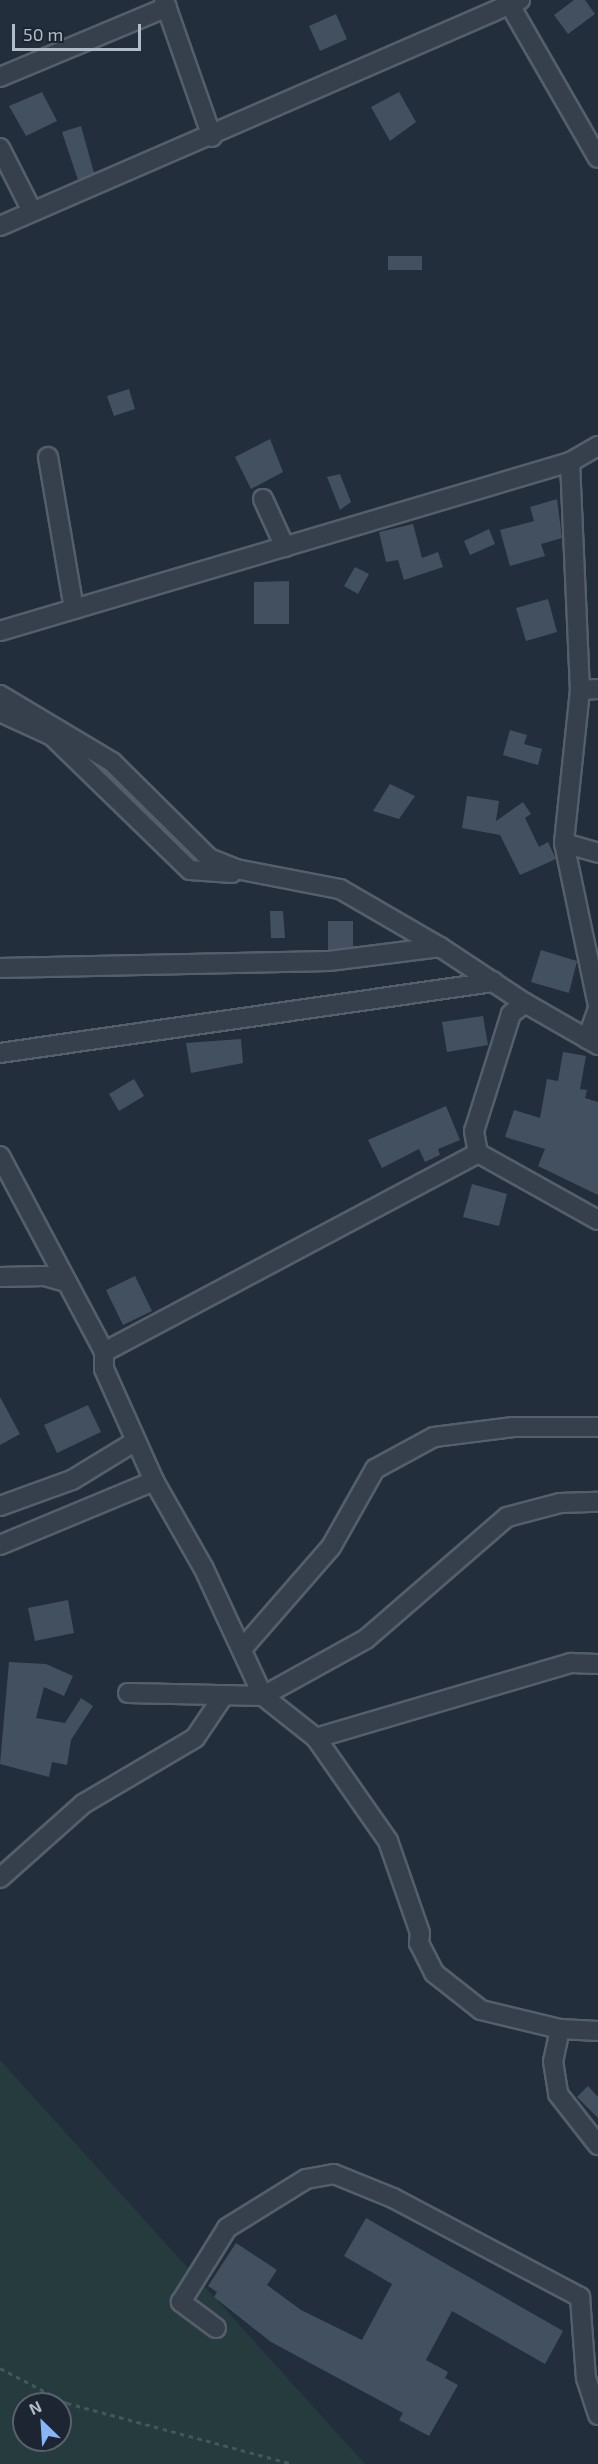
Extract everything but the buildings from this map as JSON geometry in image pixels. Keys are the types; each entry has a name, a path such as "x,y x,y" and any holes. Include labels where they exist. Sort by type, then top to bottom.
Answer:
{"street":[{"path":"0,226 31,209 212,137 512,2 598,158"},
{"path":"0,77 165,4 212,137"},
{"path":"0,148 31,209"},
{"path":"0,631 570,462 598,446"},
{"path":"48,458 74,609"},
{"path":"0,695 112,762 209,858 236,869 340,889 440,947 525,1003 592,1042 598,1007 564,843 580,690 570,462"},
{"path":"263,499 285,547"},
{"path":"580,690 598,689"},
{"path":"0,712 52,736 190,870 258,875 350,898 440,947"},
{"path":"564,843 598,854"},
{"path":"0,968 329,961 440,947"},
{"path":"0,1053 494,982"},
{"path":"478,1153 474,1131 510,1014 525,1003"},
{"path":"478,1153 598,1220"},
{"path":"104,1352 478,1153"},
{"path":"0,1156 104,1352 104,1369 154,1481 204,1569 263,1695 316,1738 388,1842 420,1933 419,1943 434,1973 482,2010 560,2029 598,2031"},
{"path":"0,1277 45,1275 66,1282"},
{"path":"242,1649 331,1547 375,1469 434,1437 513,1427 598,1427"},
{"path":"0,1506 72,1480 136,1441"},
{"path":"0,1545 154,1481"},
{"path":"128,1693 222,1698 263,1695 366,1639 507,1517 560,1503 598,1503"},
{"path":"316,1738 571,1663 598,1664"},
{"path":"0,1878 83,1804 195,1738 222,1698"},
{"path":"560,2029 553,2061 558,2094 598,2145"},
{"path":"216,2328 181,2302 227,2228 306,2179 334,2174 393,2199 580,2297 586,2378 598,2415"}],"path":[{"path":"0,2368 67,2403 293,2464"}],"green space":[{"path":"0,2060 365,2464 0,2464"}]}
